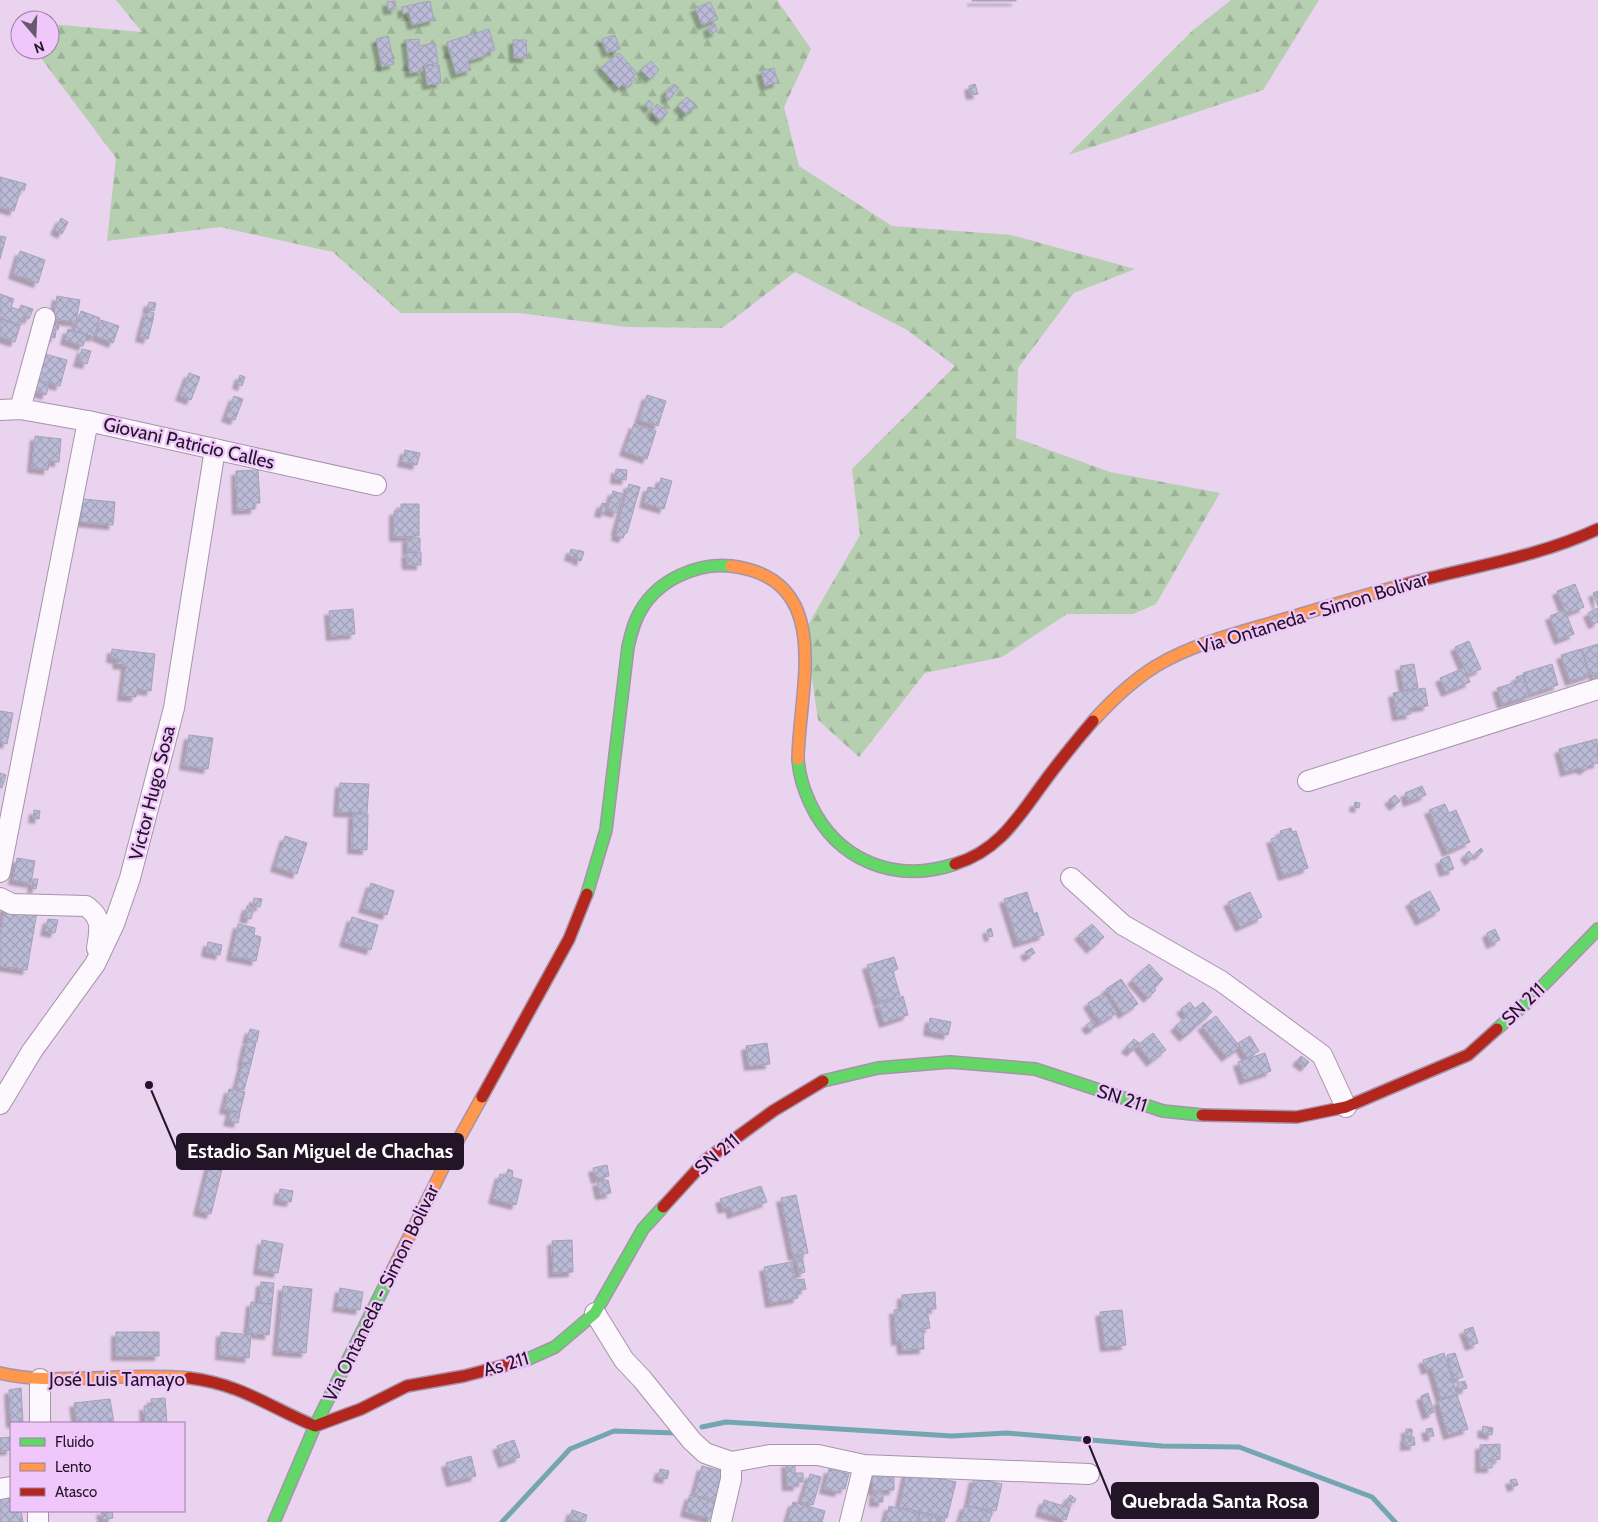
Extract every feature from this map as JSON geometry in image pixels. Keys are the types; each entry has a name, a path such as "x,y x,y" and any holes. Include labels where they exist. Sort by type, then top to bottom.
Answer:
{"street":[{"path":"10,410 45,318"},
{"name":"Giovani Patricio Calles","path":"10,410 88,421 376,485"},
{"path":"0,872 88,421"},
{"name":"Victor Hugo Sosa","path":"0,1104 32,1051 95,964 114,924 130,878 174,708 215,449"},
{"name":"Via Ontaneda - Simon Bolivar","path":"274,1522 315,1426 446,1162 569,939 591,884 606,830 628,647 633,625 643,605 657,590 673,578 688,570 703,566 738,566 753,568 772,578 786,592 797,609 804,629 805,681 799,758 803,787 818,819 835,843 848,853 878,866 902,871 935,871 973,857 1005,834 1074,743 1113,701 1135,681 1157,666 1195,648 1244,631 1416,581 1542,551 1598,529"},
{"path":"1308,781 1598,688"},
{"path":"1071,878 1123,925 1221,980 1322,1055 1346,1107"},
{"path":"0,898 12,904 86,906 95,912 100,924 95,964"},
{"name":"SN 211","path":"643,1229 707,1159 773,1111 820,1082 878,1068 950,1062 1035,1069 1163,1111 1208,1116 1298,1117 1346,1107 1468,1055 1523,1006 1598,929"},
{"name":"As 211","path":"315,1426 361,1409 407,1386 464,1376 526,1360 555,1347 595,1313 643,1229"},
{"path":"595,1313 624,1360 642,1378 692,1441 705,1453 731,1462 770,1455 818,1456 864,1465 1089,1474"},
{"name":"José Luis Tamayo","path":"0,1373 18,1378 40,1379 139,1376 187,1378 222,1384 250,1394 315,1426"},
{"path":"40,1379 40,1422"},
{"path":"721,1522 731,1479 731,1462"},
{"path":"850,1522 864,1465"}],"green space":[{"path":"116,0 777,0 811,49 784,107 799,166 892,226 1011,235 1135,269 1074,293 1018,368 1016,438 1110,472 1220,493 1156,604 1133,614 1067,614 1002,657 925,673 859,757 818,720 805,630 860,535 852,469 955,366 907,330 795,272 722,328 626,327 519,313 401,313 333,252 220,227 107,241 116,158 42,60 60,60 60,25 142,32"},
{"path":"1231,0 1319,0 1263,90 1068,155 1192,31"}],"building":[{"path":"1016,0 1016,1 972,1"},
{"path":"395,1 396,9 388,10 387,2"},
{"path":"430,1 434,20 412,25 409,12 403,14 402,7"},
{"path":"710,2 718,19 702,25 695,8"},
{"path":"715,24 717,31 710,34 708,27"},
{"path":"489,29 495,50 486,53 487,55 468,61 471,70 456,74 447,42"},
{"path":"615,35 620,49 607,53 602,39"},
{"path":"388,36 394,64 382,67 376,39"},
{"path":"419,39 419,46 435,43 438,63 422,66 423,71 410,73 406,40"},
{"path":"513,40 526,40 527,58 514,58"},
{"path":"619,53 637,73 633,76 636,79 626,88 623,84 619,88 601,68"},
{"path":"651,61 659,70 650,79 641,70"},
{"path":"439,65 441,83 427,85 425,66"},
{"path":"774,68 778,82 765,86 761,71"},
{"path":"674,84 679,88 668,100 665,97 667,94 665,92"},
{"path":"975,84 978,94 971,95 969,86"},
{"path":"687,97 697,106 686,114 678,106"},
{"path":"649,100 653,104 650,109 645,105"},
{"path":"657,104 668,112 661,121 651,112"},
{"path":"0,177 26,184 24,191 21,189 14,211 0,207"},
{"path":"61,218 68,222 62,234 55,230"},
{"path":"0,236 6,237 0,259"},
{"path":"20,251 45,260 38,283 13,274"},
{"path":"0,294 14,299 11,307 19,310 21,305 33,309 29,319 24,317 21,325 0,318"},
{"path":"57,296 80,300 76,322 53,319"},
{"path":"149,302 156,303 154,311 147,309"},
{"path":"81,311 100,318 94,337 74,331"},
{"path":"147,311 154,313 153,320 145,318"},
{"path":"145,318 153,320 148,339 140,337"},
{"path":"0,319 20,326 15,342 0,337"},
{"path":"47,320 56,321 55,325 59,326 58,330 46,328"},
{"path":"101,320 119,326 113,343 96,336"},
{"path":"68,329 87,335 83,346 65,340"},
{"path":"49,330 56,331 55,338 48,336"},
{"path":"82,349 91,351 87,364 78,362"},
{"path":"45,354 67,360 60,386 38,380"},
{"path":"189,373 200,377 191,400 180,396"},
{"path":"240,375 245,377 242,386 237,384"},
{"path":"32,379 49,385 46,395 29,389"},
{"path":"647,395 666,401 658,426 639,420"},
{"path":"234,396 243,399 235,420 226,417"},
{"path":"634,424 656,431 647,459 624,451"},
{"path":"35,436 61,439 59,462 49,461 48,470 32,468"},
{"path":"405,450 420,453 417,465 402,462"},
{"path":"616,469 627,470 626,480 615,479"},
{"path":"258,470 260,503 255,503 255,509 237,510 236,471"},
{"path":"661,478 672,481 664,509 644,503 648,487 658,489"},
{"path":"629,484 640,487 627,533 625,533 623,538 616,536 616,530"},
{"path":"613,491 623,494 617,513 607,510"},
{"path":"83,499 115,502 113,525 81,522"},
{"path":"602,503 607,504 605,513 599,512"},
{"path":"401,504 419,504 419,536 394,537 394,511 401,511"},
{"path":"407,538 420,538 420,551 407,551"},
{"path":"571,549 578,551 575,558 569,556"},
{"path":"579,550 584,552 581,561 576,559"},
{"path":"421,552 421,565 407,565 406,553"},
{"path":"1575,584 1584,607 1566,614 1557,591"},
{"path":"1598,591 1598,606 1593,593"},
{"path":"1598,608 1598,622 1593,624 1588,613"},
{"path":"353,609 355,634 331,636 329,611"},
{"path":"1565,610 1574,634 1559,640 1550,616"},
{"path":"1469,641 1481,669 1467,675 1455,647"},
{"path":"1598,644 1598,677 1595,678 1594,673 1590,674 1582,649"},
{"path":"112,649 155,654 151,691 137,689 136,697 122,696 126,665 117,664 118,659 111,658"},
{"path":"1581,649 1589,675 1570,681 1561,655"},
{"path":"1414,664 1418,688 1404,690 1400,666"},
{"path":"1552,664 1558,685 1530,694 1523,673"},
{"path":"1464,668 1470,682 1446,692 1440,678"},
{"path":"1523,675 1529,696 1502,704 1497,688 1517,682 1516,677"},
{"path":"1425,688 1428,706 1410,708 1411,714 1397,716 1393,693"},
{"path":"0,711 13,713 7,744 0,742"},
{"path":"189,735 213,738 208,769 184,765"},
{"path":"1597,739 1598,763 1590,765 1585,770 1579,768 1565,772 1559,749"},
{"path":"0,773 6,775 2,788 0,787"},
{"path":"340,783 369,784 367,813 338,812"},
{"path":"1422,786 1426,795 1408,802 1405,793"},
{"path":"1395,795 1400,801 1394,806 1389,800"},
{"path":"1355,802 1360,803 1359,808 1354,807"},
{"path":"1445,804 1449,813 1456,810 1470,842 1447,852 1429,810"},
{"path":"34,810 40,811 39,819 33,818"},
{"path":"353,814 368,814 367,850 352,849"},
{"path":"1291,828 1292,832 1296,831 1308,868 1283,876 1271,839 1281,836 1280,831"},
{"path":"285,836 307,843 297,874 275,867"},
{"path":"1481,848 1483,851 1478,856 1476,853"},
{"path":"1469,851 1474,857 1469,861 1465,855"},
{"path":"1449,856 1454,869 1444,872 1440,860"},
{"path":"17,858 35,861 31,883 13,880"},
{"path":"33,879 38,879 36,889 32,888"},
{"path":"371,883 394,891 387,915 363,908"},
{"path":"1430,891 1440,910 1420,921 1410,902"},
{"path":"1027,892 1034,914 1037,912 1044,935 1018,943 1004,899"},
{"path":"1250,892 1262,917 1240,927 1228,902"},
{"path":"254,898 262,899 260,907 253,905"},
{"path":"5,906 37,912 27,970 0,966 0,935"},
{"path":"247,906 254,907 251,919 244,918"},
{"path":"352,917 378,925 371,950 344,942"},
{"path":"48,919 58,920 55,933 45,931"},
{"path":"238,924 255,928 254,935 261,937 256,961 231,956"},
{"path":"1092,924 1104,937 1091,949 1079,935"},
{"path":"991,928 993,936 989,937 987,930"},
{"path":"1495,929 1500,940 1491,944 1487,933"},
{"path":"208,942 222,945 220,955 206,952"},
{"path":"1032,948 1035,953 1028,957 1025,952"},
{"path":"894,957 898,969 893,971 900,995 878,1002 867,965"},
{"path":"1149,964 1163,979 1148,998 1132,980"},
{"path":"1121,979 1138,1004 1123,1014 1106,989"},
{"path":"1104,993 1117,1013 1100,1023 1088,1003"},
{"path":"903,996 908,1015 884,1023 878,1004"},
{"path":"1190,1002 1195,1009 1203,1002 1212,1012 1184,1037 1175,1027 1187,1016 1181,1009"},
{"path":"1216,1016 1240,1047 1226,1057 1202,1026"},
{"path":"930,1018 951,1022 948,1035 928,1031"},
{"path":"1093,1020 1097,1026 1090,1030 1086,1025"},
{"path":"250,1029 259,1031 257,1042 247,1039"},
{"path":"1153,1033 1166,1050 1151,1062 1138,1045"},
{"path":"1250,1036 1259,1051 1247,1058 1238,1043"},
{"path":"1134,1039 1139,1043 1131,1052 1126,1048"},
{"path":"247,1041 256,1043 251,1064 242,1062"},
{"path":"767,1043 770,1064 749,1066 746,1046"},
{"path":"1265,1053 1271,1071 1244,1080 1238,1062"},
{"path":"1301,1056 1309,1062 1305,1067 1297,1061"},
{"path":"243,1063 251,1064 244,1090 236,1089"},
{"path":"229,1089 245,1092 240,1112 224,1109"},
{"path":"231,1111 240,1113 238,1123 228,1121"},
{"path":"216,1138 229,1141 211,1214 198,1211"},
{"path":"607,1165 609,1176 596,1179 593,1168"},
{"path":"508,1169 513,1171 512,1177 522,1180 516,1205 493,1199 500,1174 506,1176"},
{"path":"608,1180 611,1193 600,1195 597,1182"},
{"path":"761,1186 767,1202 732,1214 730,1207 723,1209 720,1199"},
{"path":"280,1189 293,1191 291,1202 278,1200"},
{"path":"796,1195 808,1253 793,1256 781,1198"},
{"path":"262,1240 283,1244 278,1273 258,1270"},
{"path":"572,1240 573,1272 553,1273 552,1241"},
{"path":"802,1256 805,1272 799,1274 796,1257"},
{"path":"791,1262 795,1280 804,1279 806,1289 797,1291 798,1298 770,1303 764,1267"},
{"path":"261,1282 274,1283 272,1304 259,1303"},
{"path":"283,1286 312,1289 306,1353 277,1351"},
{"path":"340,1288 363,1292 360,1310 337,1307"},
{"path":"935,1292 936,1309 927,1309 930,1328 923,1329 924,1349 902,1350 901,1340 896,1341 894,1310 902,1309 902,1295"},
{"path":"251,1302 272,1304 269,1335 248,1333"},
{"path":"1122,1310 1126,1345 1105,1347 1100,1312"},
{"path":"1473,1327 1478,1343 1470,1346 1464,1330"},
{"path":"116,1332 159,1332 159,1356 116,1356"},
{"path":"221,1332 251,1335 249,1358 220,1355"},
{"path":"1444,1353 1457,1394 1441,1399 1432,1368 1426,1370 1423,1360"},
{"path":"1455,1353 1463,1377 1454,1380 1447,1355"},
{"path":"1465,1381 1467,1388 1459,1391 1457,1383"},
{"path":"21,1388 23,1422 11,1422 9,1390"},
{"path":"1428,1393 1434,1412 1427,1415 1421,1396"},
{"path":"1457,1395 1468,1429 1448,1435 1438,1401"},
{"path":"165,1398 167,1422 145,1422 144,1406 152,1406 151,1399"},
{"path":"110,1399 114,1422 77,1422 74,1403"},
{"path":"1483,1426 1493,1428 1492,1435 1482,1433"},
{"path":"1432,1428 1434,1436 1428,1437 1426,1429"},
{"path":"1406,1429 1412,1429 1412,1436 1406,1436"},
{"path":"10,1437 10,1450 0,1451 0,1438"},
{"path":"1405,1437 1414,1437 1415,1445 1405,1446"},
{"path":"514,1440 520,1457 503,1463 497,1446"},
{"path":"1500,1444 1500,1459 1492,1460 1492,1468 1480,1468 1480,1445"},
{"path":"471,1456 476,1476 451,1482 446,1463"},
{"path":"786,1463 795,1463 795,1473 803,1473 803,1482 797,1482 798,1486 787,1486"},
{"path":"702,1466 725,1472 717,1501 694,1495"},
{"path":"660,1469 669,1471 667,1479 658,1477"},
{"path":"829,1469 849,1474 845,1489 840,1488 839,1492 824,1489"},
{"path":"907,1471 956,1482 947,1518 899,1507"},
{"path":"894,1473 894,1490 873,1491 872,1474"},
{"path":"810,1474 821,1477 813,1505 801,1502"},
{"path":"974,1478 1002,1484 996,1511 968,1506"},
{"path":"1516,1479 1518,1485 1512,1487 1510,1480"},
{"path":"874,1493 883,1493 883,1502 874,1502"},
{"path":"690,1495 717,1503 712,1519 685,1512"},
{"path":"1070,1495 1076,1499 1069,1506 1065,1504"},
{"path":"10,1498 10,1512 21,1512 23,1522 0,1522 0,1499"},
{"path":"1044,1500 1070,1508 1066,1520 1040,1512"},
{"path":"793,1502 825,1511 822,1522 787,1522"},
{"path":"965,1505 992,1513 989,1522 960,1522"},
{"path":"889,1506 919,1514 916,1522 885,1522"},
{"path":"572,1510 587,1515 585,1522 569,1520"},
{"path":"101,1512 112,1512 113,1518 103,1520"},
{"path":"920,1513 937,1518 936,1522 918,1522"},
{"path":"939,1518 945,1519 944,1522 937,1522"}],"waterway":[{"path":"702,1427 726,1422 952,1436 1007,1433 1162,1446 1239,1447 1372,1497 1395,1522"},
{"path":"502,1522 570,1449 614,1431 676,1433"}],"traffic: fast":[{"path":"587,894 606,830 628,647 636,619 648,599 668,582 680,575 705,567 731,566"},
{"path":"798,759 799,771 810,803 822,823 836,840 852,853 870,863 890,869 911,871 933,870 955,864"},
{"path":"1497,1029 1523,1006 1598,929"},
{"path":"823,1081 878,1068 950,1062 1035,1069 1163,1111 1202,1115"},
{"path":"514,1363 526,1360 555,1347 595,1313 643,1229 663,1207"},
{"path":"274,1522 315,1426 387,1281"}],"traffic: slow":[{"path":"731,566 764,575 786,592 799,614 804,641 805,670 798,759"},
{"path":"1093,721 1131,684 1156,666 1185,651 1231,635 1403,585"},
{"path":"387,1281 446,1162 482,1097"},
{"path":"0,1373 22,1377 66,1379 151,1376 189,1378"}],"traffic: jam":[{"path":"1403,585 1526,555 1598,529"},
{"path":"955,864 983,851 1015,822 1060,761 1093,721"},
{"path":"482,1097 569,939 587,894"},
{"path":"1202,1115 1297,1117 1346,1107 1468,1055 1497,1029"},
{"path":"663,1207 707,1159 773,1111 823,1081"},
{"path":"189,1378 224,1385 240,1391 315,1426 361,1409 407,1386 464,1376 514,1363"}],"place":[{"name":"Estadio San Miguel de Chachas","path":"149,1085"},
{"name":"Quebrada Santa Rosa","path":"1087,1440"}]}
